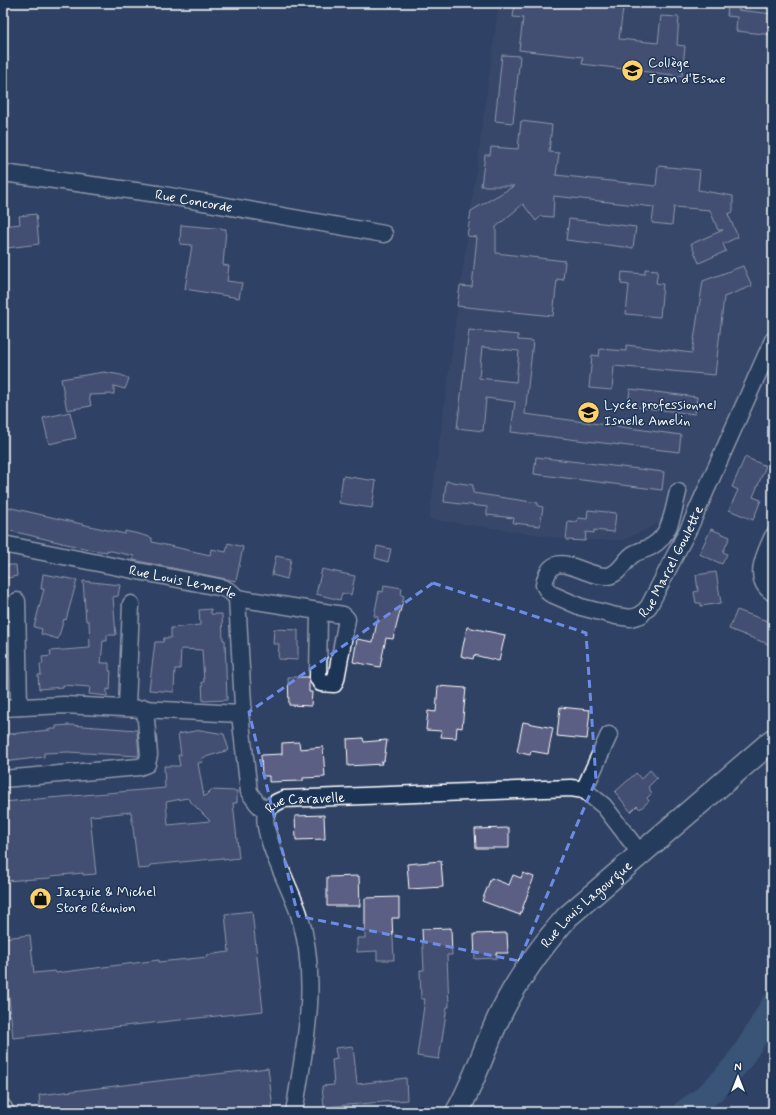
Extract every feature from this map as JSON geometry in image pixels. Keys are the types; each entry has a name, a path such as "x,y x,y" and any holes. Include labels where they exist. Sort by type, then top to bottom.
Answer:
{"main road":[{"name":"Rue Louis Lagourgue","path":"457,1112 468,1093 502,1010 520,978 544,943 567,917 773,740"}],"street":[{"name":"Rue Concorde","path":"3,173 158,194 384,234"},
{"name":"Rue Marcel Goulette","path":"678,492 670,525 660,540 652,546 631,556 616,573 609,576 601,576 556,563 550,567 546,576 544,585 549,592 581,606 631,618 641,615 649,606 690,526 773,340"},
{"path":"773,536 760,568 764,585 773,593"},
{"name":"Rue Louis Lemerle","path":"3,544 223,588 231,592 237,598 243,705 240,714 249,792 266,812"},
{"path":"237,598 319,612"},
{"path":"16,601 19,707"},
{"path":"127,707 131,604"},
{"path":"3,708 64,705 127,707 240,714"},
{"path":"3,779 139,767 147,764 149,755 145,708"},
{"path":"609,735 584,790 604,806 640,853"},
{"name":"Rue Caravelle","path":"294,1112 306,1036 310,992 307,949 299,914 265,829 266,812 273,804 284,799 558,788 584,790"},
{"path":"3,1106 6,1112"}],"highlighted area":[{"path":"433,583 586,633 596,780 519,961 298,916 249,712"}],"shaded area":[{"name":"Lycée professionnel Isnelle Amelin","path":"499,3 773,3 773,315 691,508 623,540 575,540 429,519"}],"building":[{"path":"515,3 577,3 623,9 619,39 658,43 661,16 679,17 677,45 685,46 682,76 582,64 583,57 519,50 523,18 513,17"},
{"path":"728,3 739,3 738,10 773,14 773,35 736,31 737,17 727,16"},
{"path":"502,55 520,56 513,123 495,121"},
{"path":"521,121 552,125 549,152 559,153 556,175 656,186 658,166 700,170 698,190 733,196 733,212 728,214 738,237 723,244 726,251 699,263 691,244 723,230 718,230 710,210 674,207 672,225 652,223 654,207 554,196 553,217 541,216 536,221 523,204 496,227 496,253 565,261 563,280 557,279 553,316 457,306 460,286 472,287 477,237 467,236 471,211 514,186 481,186 485,155 490,155 491,147 518,149"},
{"path":"36,214 39,244 7,248 4,226 20,224 19,216"},
{"path":"569,219 636,227 633,248 566,240"},
{"path":"181,225 226,229 223,265 229,266 227,281 242,283 239,298 185,289 192,245 180,244"},
{"path":"743,266 752,286 724,297 715,375 614,366 612,390 589,388 592,355 599,356 600,349 626,351 626,345 692,353 703,281"},
{"path":"645,269 658,270 656,283 663,284 660,317 626,314 629,285 621,284 622,272 645,274"},
{"path":"469,330 518,335 518,340 533,341 525,414 681,435 679,452 511,432 515,402 486,398 483,431 457,428","holes":["482,347 519,351 516,382 479,378"]},
{"path":"104,372 121,375 129,379 125,389 114,386 114,394 89,395 91,406 67,410 61,379"},
{"path":"630,389 697,397 695,414 628,406"},
{"path":"70,412 76,438 49,444 43,418"},
{"path":"536,457 664,472 662,490 534,474"},
{"path":"745,457 766,466 753,497 761,500 753,520 729,510 738,490 732,487"},
{"path":"343,476 376,481 372,508 339,503"},
{"path":"446,481 473,485 473,493 538,503 538,506 543,507 540,526 513,523 514,518 487,515 487,507 444,502"},
{"path":"3,506 125,534 125,531 139,534 152,538 152,542 210,555 211,549 226,552 228,543 243,547 236,581 133,560 134,556 107,550 107,552 92,550 3,529"},
{"path":"588,510 616,513 614,532 594,530 594,533 586,532 585,541 566,540 568,521 577,522 578,518 587,519"},
{"path":"711,529 730,537 723,552 727,554 722,564 699,554"},
{"path":"377,546 391,549 388,562 375,558"},
{"path":"276,556 291,559 287,579 272,575"},
{"path":"3,565 16,565 17,576 3,579"},
{"path":"322,569 355,576 351,595 342,593 340,600 316,594"},
{"path":"716,572 721,603 701,606 701,603 696,603 694,592 698,591 696,575"},
{"path":"43,574 77,580 66,620 64,619 58,639 41,634 42,629 34,627 44,589 41,589"},
{"path":"83,581 120,585 118,596 113,597 116,635 107,635 107,641 103,641 101,663 109,663 109,671 111,671 110,690 107,689 107,696 89,694 90,687 63,685 63,687 39,689 38,675 41,675 40,664 43,664 42,657 51,656 50,651 90,648 89,621 86,621"},
{"path":"384,585 402,588 401,595 404,596 393,639 386,638 380,667 353,662 357,639 373,642 378,617 374,616 379,591 383,592"},
{"path":"211,609 211,614 222,614 223,640 225,640 227,700 203,701 202,682 204,682 202,650 181,649 180,669 175,669 174,692 149,690 155,642 163,642 164,638 171,638 171,628 200,625 199,610"},
{"path":"737,610 773,623 773,646 729,629"},
{"path":"467,627 505,635 499,661 474,655 473,659 461,656"},
{"path":"274,629 298,630 298,660 278,659 279,644 273,644"},
{"path":"288,677 309,677 309,692 312,692 311,706 289,705"},
{"path":"438,686 466,688 462,728 457,727 456,738 441,737 442,731 426,730 428,711 436,712"},
{"path":"560,707 590,710 587,739 557,736"},
{"path":"523,722 553,728 548,754 531,751 530,755 517,752"},
{"path":"70,725 137,730 139,756 68,752 44,753 44,757 3,762 3,738 9,737 9,734 50,730 56,729 56,726"},
{"path":"201,730 224,734 229,750 202,758 203,762 198,763 204,797 211,790 237,791 237,803 233,803 239,858 223,860 223,858 150,865 150,868 138,869 131,812 90,816 96,874 83,875 83,873 51,876 51,878 3,881 3,802 165,788 164,766 180,766 178,755 181,755 178,734","holes":["187,798 210,821 168,825 166,802"]},
{"path":"363,738 364,742 387,740 384,761 381,762 382,764 348,766 347,739"},
{"path":"299,742 300,749 323,747 325,777 303,778 303,781 269,782 269,776 262,776 261,755 282,754 282,743"},
{"path":"650,770 657,778 648,787 652,793 647,798 649,801 640,809 637,806 631,812 615,792 636,773 641,779"},
{"path":"324,815 325,839 296,840 295,816"},
{"path":"509,828 509,848 476,848 475,829"},
{"path":"441,861 443,887 409,889 407,864"},
{"path":"523,873 534,877 520,915 482,901 491,878 509,885 513,875 521,878"},
{"path":"359,876 360,906 327,906 327,877"},
{"path":"399,897 399,918 392,918 394,960 377,960 377,951 357,952 357,938 365,938 365,898"},
{"path":"252,911 263,1011 13,1038 3,938 30,935 34,973 55,971 56,973 159,960 159,962 208,957 207,955 229,952 225,914"},
{"path":"451,928 452,955 447,955 449,1007 447,1007 439,1059 417,1056 425,999 421,999 420,970 424,970 422,929"},
{"path":"507,933 508,953 496,953 497,958 475,959 474,934"},
{"path":"353,1046 357,1084 406,1078 407,1100 324,1107 322,1086 334,1085 332,1060 337,1059 335,1048"},
{"path":"268,1068 273,1109 261,1112 41,1112 39,1095"}],"waterway":[{"path":"685,1112 714,1090 736,1064 746,1051 773,1005"}],"place":[{"name":"Collège Jean d'Esme","path":"632,70"},
{"name":"Lycée professionnel Isnelle Amelin","path":"588,412"},
{"name":"Jacquie & Michel Store Réunion","path":"40,899"}]}
